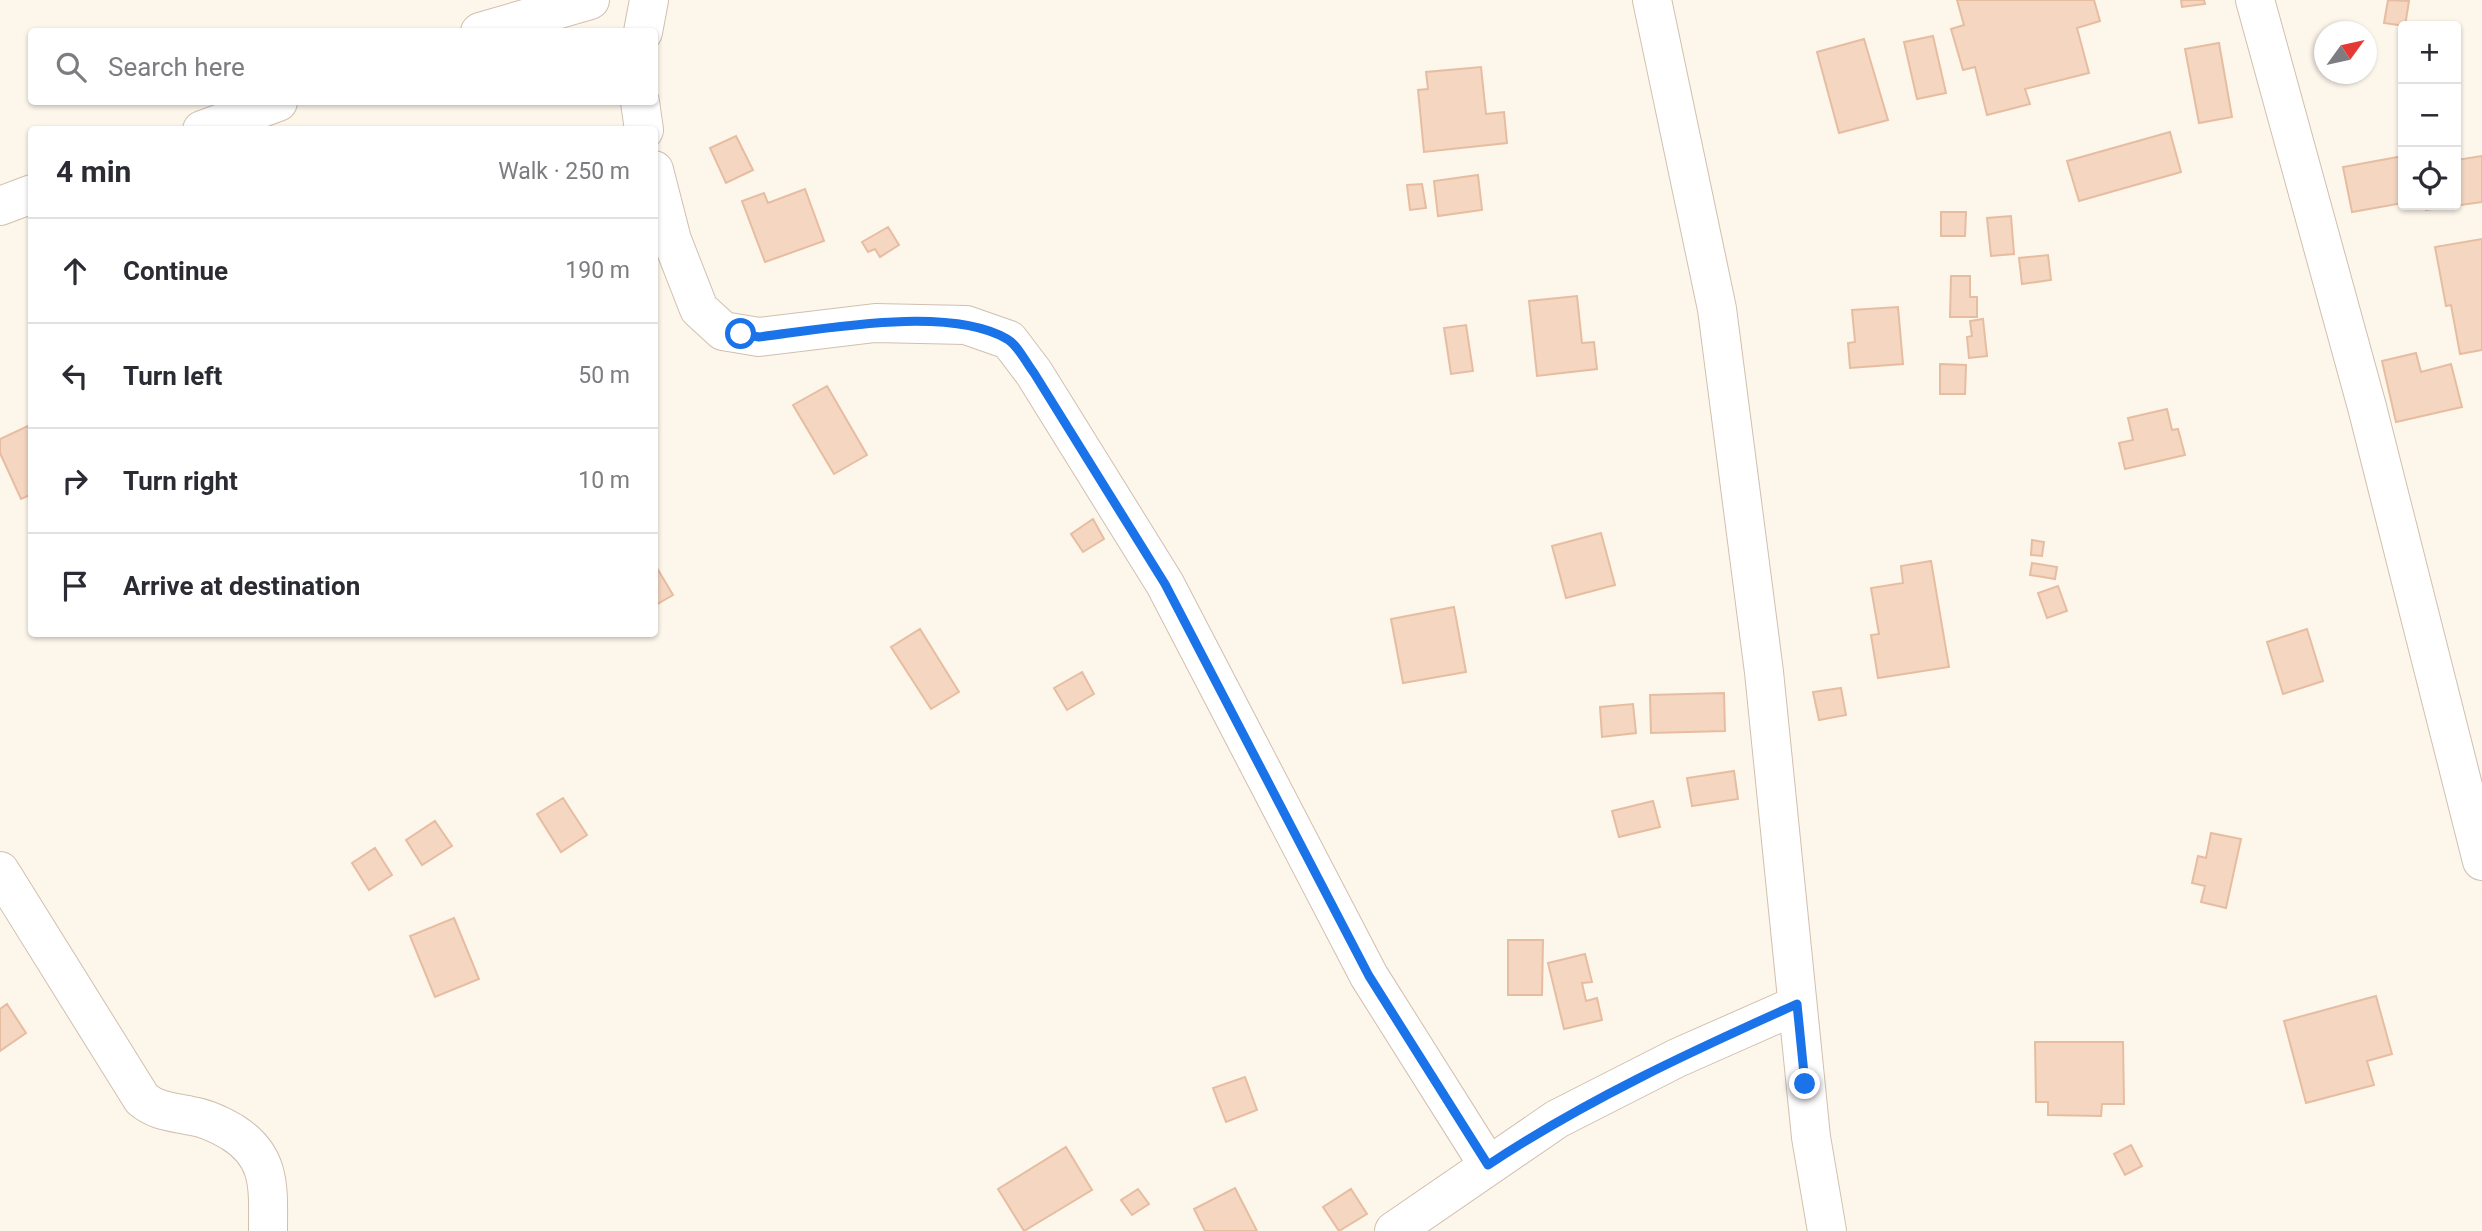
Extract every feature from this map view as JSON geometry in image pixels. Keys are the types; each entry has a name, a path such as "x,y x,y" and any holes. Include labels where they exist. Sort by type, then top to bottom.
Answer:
{"street":[{"path":"494,28 590,0"},
{"path":"644,28 649,0"},
{"path":"1652,0 1717,309 1764,673 1811,1137 1827,1231"},
{"path":"2255,0 2367,407 2482,861"},
{"path":"213,126 270,105"},
{"path":"640,105 643,126"},
{"path":"658,186 672,240 699,309 723,331 759,337 875,323 966,324 1009,340 1034,373 1165,584 1369,976 1488,1165"},
{"path":"0,206 28,196"},
{"path":"0,871 142,1099 164,1111 195,1116 221,1126 258,1153 265,1169 268,1231"},
{"path":"1394,1231 1488,1165 1569,1113 1677,1058 1797,1004"}],"building":[{"path":"1957,0 2094,0 2100,21 2077,28 2089,73 2025,89 2030,104 1987,115 1975,67 1963,70 1951,29 1964,25"},
{"path":"2181,0 2204,0 2205,4 2182,7"},
{"path":"2388,0 2409,1 2406,21 2398,21 2398,25 2384,23"},
{"path":"1933,36 1946,93 1917,99 1904,42"},
{"path":"1864,39 1888,120 1839,133 1817,52"},
{"path":"2219,43 2232,117 2199,123 2185,49"},
{"path":"1481,67 1486,114 1504,112 1507,143 1424,152 1418,90 1428,89 1426,72"},
{"path":"2170,132 2181,172 2079,201 2067,161"},
{"path":"736,136 753,170 726,183 710,148"},
{"path":"2482,156 2482,202 2461,205 2461,159"},
{"path":"2398,157 2398,204 2352,212 2343,167"},
{"path":"1478,175 1482,210 1438,216 1434,181"},
{"path":"1422,184 1426,208 1410,210 1407,185"},
{"path":"805,189 824,241 765,262 742,201 764,193 768,203"},
{"path":"1941,212 1966,212 1965,236 1941,236"},
{"path":"2011,216 2014,254 1991,256 1987,218"},
{"path":"888,227 899,245 880,257 875,249 868,252 862,242"},
{"path":"2482,239 2482,350 2460,354 2451,305 2446,306 2435,247"},
{"path":"2048,255 2051,280 2022,284 2019,258"},
{"path":"1951,276 1970,276 1970,297 1977,297 1977,317 1950,317"},
{"path":"1577,296 1582,343 1594,342 1597,369 1537,376 1529,301"},
{"path":"1898,307 1903,364 1850,368 1848,343 1855,342 1852,310"},
{"path":"1983,319 1987,356 1969,358 1967,337 1972,336 1970,321"},
{"path":"1466,325 1473,371 1451,374 1444,328"},
{"path":"2416,353 2421,372 2451,364 2462,407 2396,422 2382,361"},
{"path":"1940,364 1966,365 1965,394 1940,394"},
{"path":"827,386 867,455 834,474 793,405"},
{"path":"2167,409 2172,430 2178,429 2185,455 2125,469 2119,443 2133,440 2128,418"},
{"path":"28,426 28,496 21,499 0,453 0,439"},
{"path":"1093,519 1104,539 1083,552 1071,534"},
{"path":"1601,533 1615,585 1566,598 1552,546"},
{"path":"2032,540 2044,542 2042,556 2031,555"},
{"path":"1931,561 1949,667 1878,678 1871,635 1879,634 1871,588 1903,583 1901,566"},
{"path":"2032,563 2057,567 2055,579 2030,575"},
{"path":"658,570 673,595 658,604"},
{"path":"2058,586 2067,611 2047,618 2038,593"},
{"path":"1454,607 1466,672 1403,683 1391,619"},
{"path":"920,629 959,692 931,709 891,647"},
{"path":"2307,629 2323,681 2283,694 2267,642"},
{"path":"1082,672 1094,694 1067,710 1054,688"},
{"path":"1841,688 1846,715 1819,720 1813,692"},
{"path":"1724,693 1725,731 1651,733 1650,695"},
{"path":"1633,704 1636,733 1602,737 1600,707"},
{"path":"1734,771 1738,799 1692,806 1687,778"},
{"path":"563,798 587,835 561,852 537,814"},
{"path":"1653,801 1660,827 1619,837 1612,811"},
{"path":"435,821 452,846 422,865 406,840"},
{"path":"2211,833 2241,839 2226,908 2201,902 2205,886 2192,883 2198,856 2206,858"},
{"path":"375,848 392,875 369,890 352,863"},
{"path":"454,918 479,979 435,997 410,936"},
{"path":"1508,940 1543,940 1542,995 1508,995"},
{"path":"1585,954 1592,982 1582,983 1586,1001 1597,998 1602,1020 1564,1029 1548,963"},
{"path":"2376,996 2392,1054 2367,1061 2374,1085 2306,1103 2284,1021"},
{"path":"7,1004 26,1033 0,1051 0,1009"},
{"path":"2035,1042 2123,1042 2124,1104 2102,1104 2101,1116 2048,1115 2048,1102 2036,1102"},
{"path":"1245,1077 1257,1110 1226,1122 1213,1088"},
{"path":"2131,1145 2142,1166 2125,1175 2114,1154"},
{"path":"1066,1147 1092,1190 1024,1231 998,1189"},
{"path":"1235,1188 1257,1231 1205,1231 1194,1209"},
{"path":"1138,1189 1149,1204 1132,1215 1121,1200"},
{"path":"1351,1189 1367,1214 1339,1231 1323,1207"}],"route":[{"path":"741,334 759,337 875,323 966,324 1009,340 1034,373 1165,584 1369,976 1488,1165 1581,1107 1677,1058 1797,1004 1805,1084"}]}
